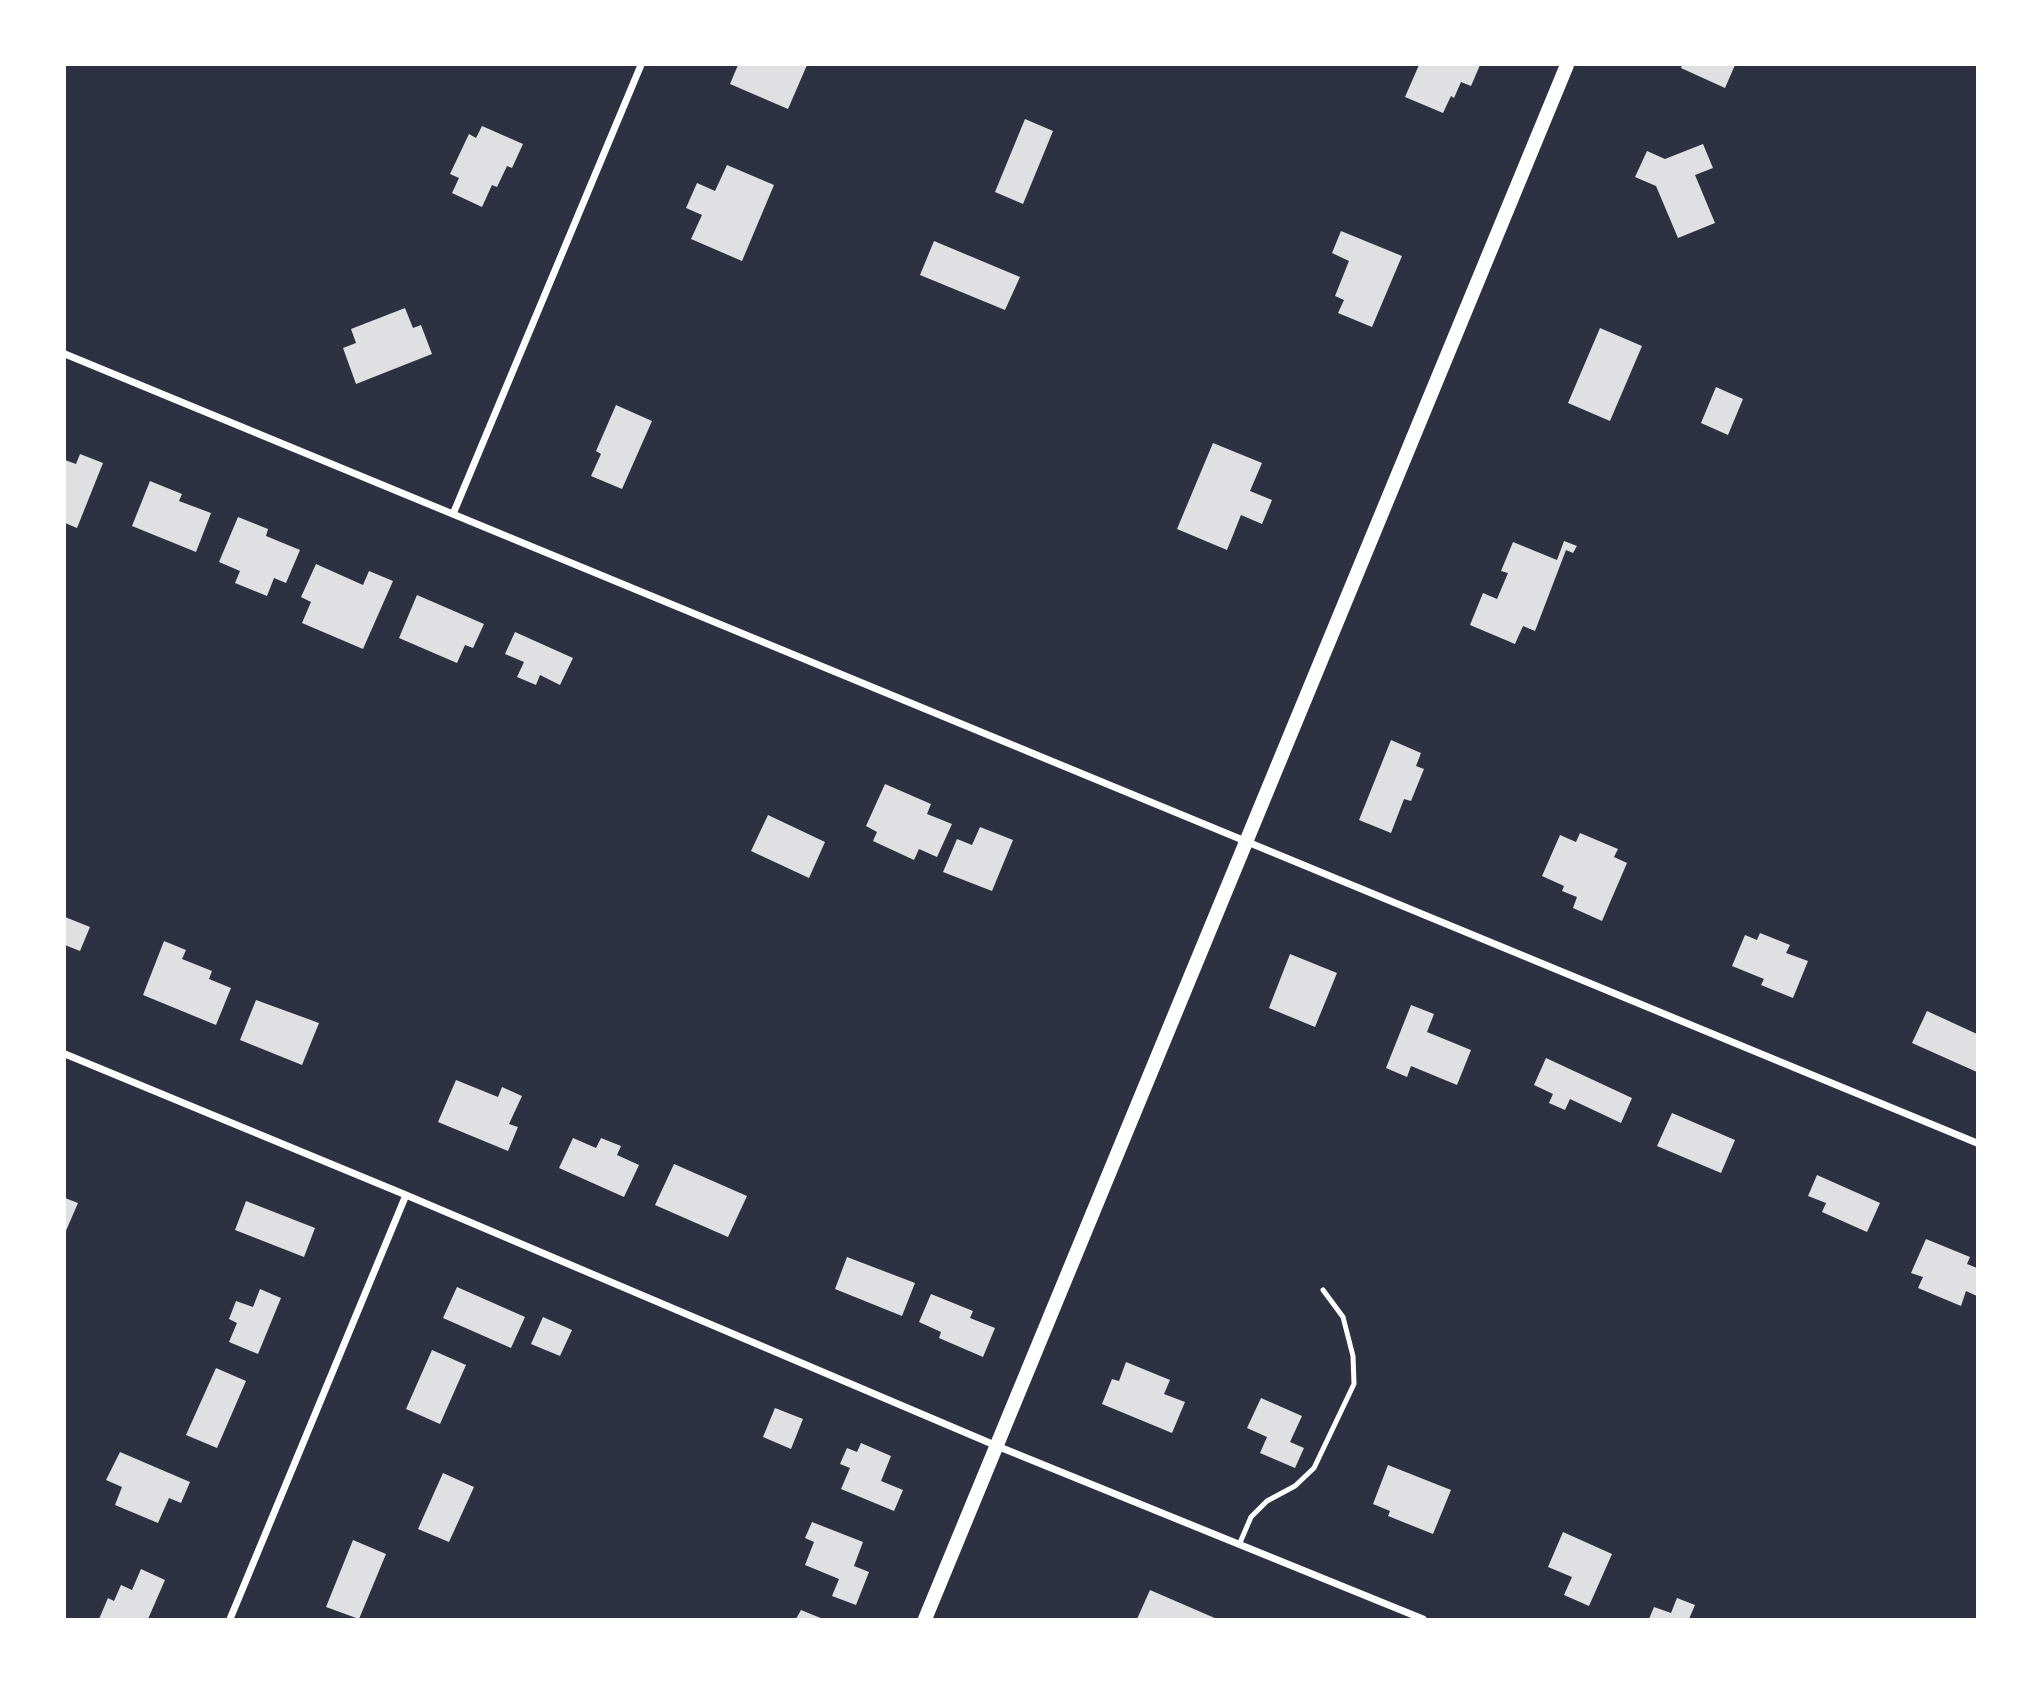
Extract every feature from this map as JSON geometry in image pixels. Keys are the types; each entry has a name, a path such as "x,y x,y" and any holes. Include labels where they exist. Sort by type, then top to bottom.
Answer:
{"main road":[{"path":"925,1619 1567,65"}],"street":[{"path":"453,514 641,65"},
{"path":"65,354 1977,1143"},
{"path":"65,1054 406,1195 997,1446 1423,1619"},
{"path":"230,1619 406,1195"}],"lane":[{"path":"1239,1545 1251,1517 1266,1501 1296,1486 1314,1468 1354,1384 1353,1356 1343,1317 1323,1290"}],"building":[{"path":"738,65 807,65 788,109 730,84"},
{"path":"1419,65 1480,65 1471,86 1461,82 1443,113 1405,97"},
{"path":"1682,65 1735,65 1725,88 1681,68"},
{"path":"1025,119 1053,131 1023,204 995,192"},
{"path":"482,126 523,144 512,168 507,166 497,187 492,185 482,207 452,193 459,178 450,174 469,134 476,138"},
{"path":"1703,144 1713,168 1695,175 1715,223 1678,238 1656,186 1635,177 1647,151 1665,159"},
{"path":"727,165 774,185 742,261 691,239 702,215 686,208 697,183 715,191"},
{"path":"1341,231 1402,256 1372,327 1338,313 1344,300 1335,296 1349,261 1332,253"},
{"path":"934,241 1020,277 1005,310 920,275"},
{"path":"405,308 413,328 421,325 432,354 356,384 343,348 356,343 351,329"},
{"path":"1600,328 1642,346 1610,421 1568,403"},
{"path":"1716,387 1743,399 1728,435 1701,423"},
{"path":"616,405 652,421 622,489 591,476 601,454 596,451"},
{"path":"1213,443 1262,463 1250,491 1272,500 1262,524 1241,515 1227,550 1177,529"},
{"path":"80,454 103,463 77,528 65,523 65,460 76,464"},
{"path":"150,481 182,494 179,501 211,513 196,552 132,526"},
{"path":"238,517 268,529 266,536 300,550 286,583 274,578 267,596 235,583 240,571 219,562"},
{"path":"1564,541 1577,546 1573,553 1566,550 1535,631 1523,626 1515,644 1470,625 1483,593 1497,599 1508,573 1501,571 1513,542 1557,560"},
{"path":"316,564 363,585 369,571 393,581 363,649 302,623 311,602 301,597"},
{"path":"417,595 484,624 473,648 465,645 457,663 399,638"},
{"path":"515,632 573,658 560,685 540,675 536,685 517,677 524,662 505,654"},
{"path":"1391,740 1421,753 1416,766 1424,769 1411,801 1404,799 1391,833 1359,820"},
{"path":"885,784 931,804 927,814 952,824 937,857 919,849 914,860 873,841 877,832 866,826"},
{"path":"768,815 825,842 809,878 751,851"},
{"path":"980,827 1013,840 992,891 943,872 957,839 972,845"},
{"path":"1580,833 1618,849 1614,857 1627,863 1602,921 1573,908 1577,897 1562,891 1564,886 1542,876 1560,835 1576,842"},
{"path":"65,917 90,927 80,951 65,945"},
{"path":"1760,933 1790,945 1786,953 1808,961 1793,998 1761,985 1764,979 1732,966 1745,935 1757,940"},
{"path":"164,941 186,950 182,959 212,971 209,979 231,988 216,1025 143,995"},
{"path":"1290,954 1337,973 1315,1027 1269,1008"},
{"path":"256,1000 319,1023 302,1065 240,1040"},
{"path":"1411,1005 1434,1014 1427,1032 1471,1050 1457,1085 1411,1066 1407,1077 1386,1068"},
{"path":"1927,1011 1977,1034 1977,1072 1912,1043"},
{"path":"1546,1058 1632,1098 1621,1123 1570,1099 1565,1110 1549,1103 1553,1094 1534,1085"},
{"path":"456,1080 498,1097 502,1087 522,1096 509,1124 518,1127 508,1151 438,1122"},
{"path":"1672,1113 1735,1140 1721,1173 1657,1146"},
{"path":"573,1138 596,1148 601,1138 621,1146 617,1155 639,1165 624,1197 559,1168"},
{"path":"674,1164 747,1196 728,1237 655,1205"},
{"path":"1817,1175 1880,1203 1867,1232 1822,1212 1826,1203 1808,1196"},
{"path":"65,1198 78,1203 65,1233"},
{"path":"246,1201 315,1228 304,1257 235,1230"},
{"path":"1926,1239 1970,1257 1967,1264 1977,1268 1977,1296 1966,1291 1961,1306 1918,1288 1923,1277 1911,1273"},
{"path":"847,1257 915,1283 902,1316 835,1289"},
{"path":"457,1287 525,1317 511,1348 443,1318"},
{"path":"260,1289 281,1298 258,1354 229,1342 237,1323 229,1319 236,1301 253,1307"},
{"path":"931,1294 973,1311 970,1318 995,1328 983,1357 939,1338 941,1332 919,1322"},
{"path":"543,1317 572,1330 560,1356 531,1344"},
{"path":"432,1350 466,1365 440,1424 406,1409"},
{"path":"1126,1362 1170,1380 1164,1394 1185,1402 1172,1433 1102,1404 1112,1379 1119,1381"},
{"path":"216,1368 246,1381 217,1448 186,1435"},
{"path":"1261,1398 1302,1416 1290,1442 1304,1448 1295,1468 1260,1453 1267,1437 1247,1428"},
{"path":"775,1408 803,1419 791,1449 763,1437"},
{"path":"861,1443 891,1456 881,1481 903,1490 894,1511 841,1489 850,1468 840,1464 847,1448 857,1452"},
{"path":"120,1452 190,1482 181,1503 169,1498 158,1523 115,1505 122,1487 106,1480"},
{"path":"1388,1465 1451,1490 1433,1534 1388,1516 1390,1511 1373,1504"},
{"path":"443,1473 474,1487 449,1542 418,1529"},
{"path":"812,1522 863,1542 854,1566 869,1572 856,1605 832,1596 839,1579 805,1565 814,1542 805,1538"},
{"path":"1563,1532 1612,1554 1589,1606 1564,1595 1572,1577 1548,1567"},
{"path":"353,1540 386,1554 359,1619 326,1607"},
{"path":"141,1569 165,1580 148,1619 99,1619 108,1598 114,1601 121,1585 132,1590"},
{"path":"1150,1590 1217,1619 1137,1619"},
{"path":"1677,1598 1695,1605 1689,1619 1649,1619 1654,1607 1671,1613"},
{"path":"801,1610 823,1619 796,1619"}]}
